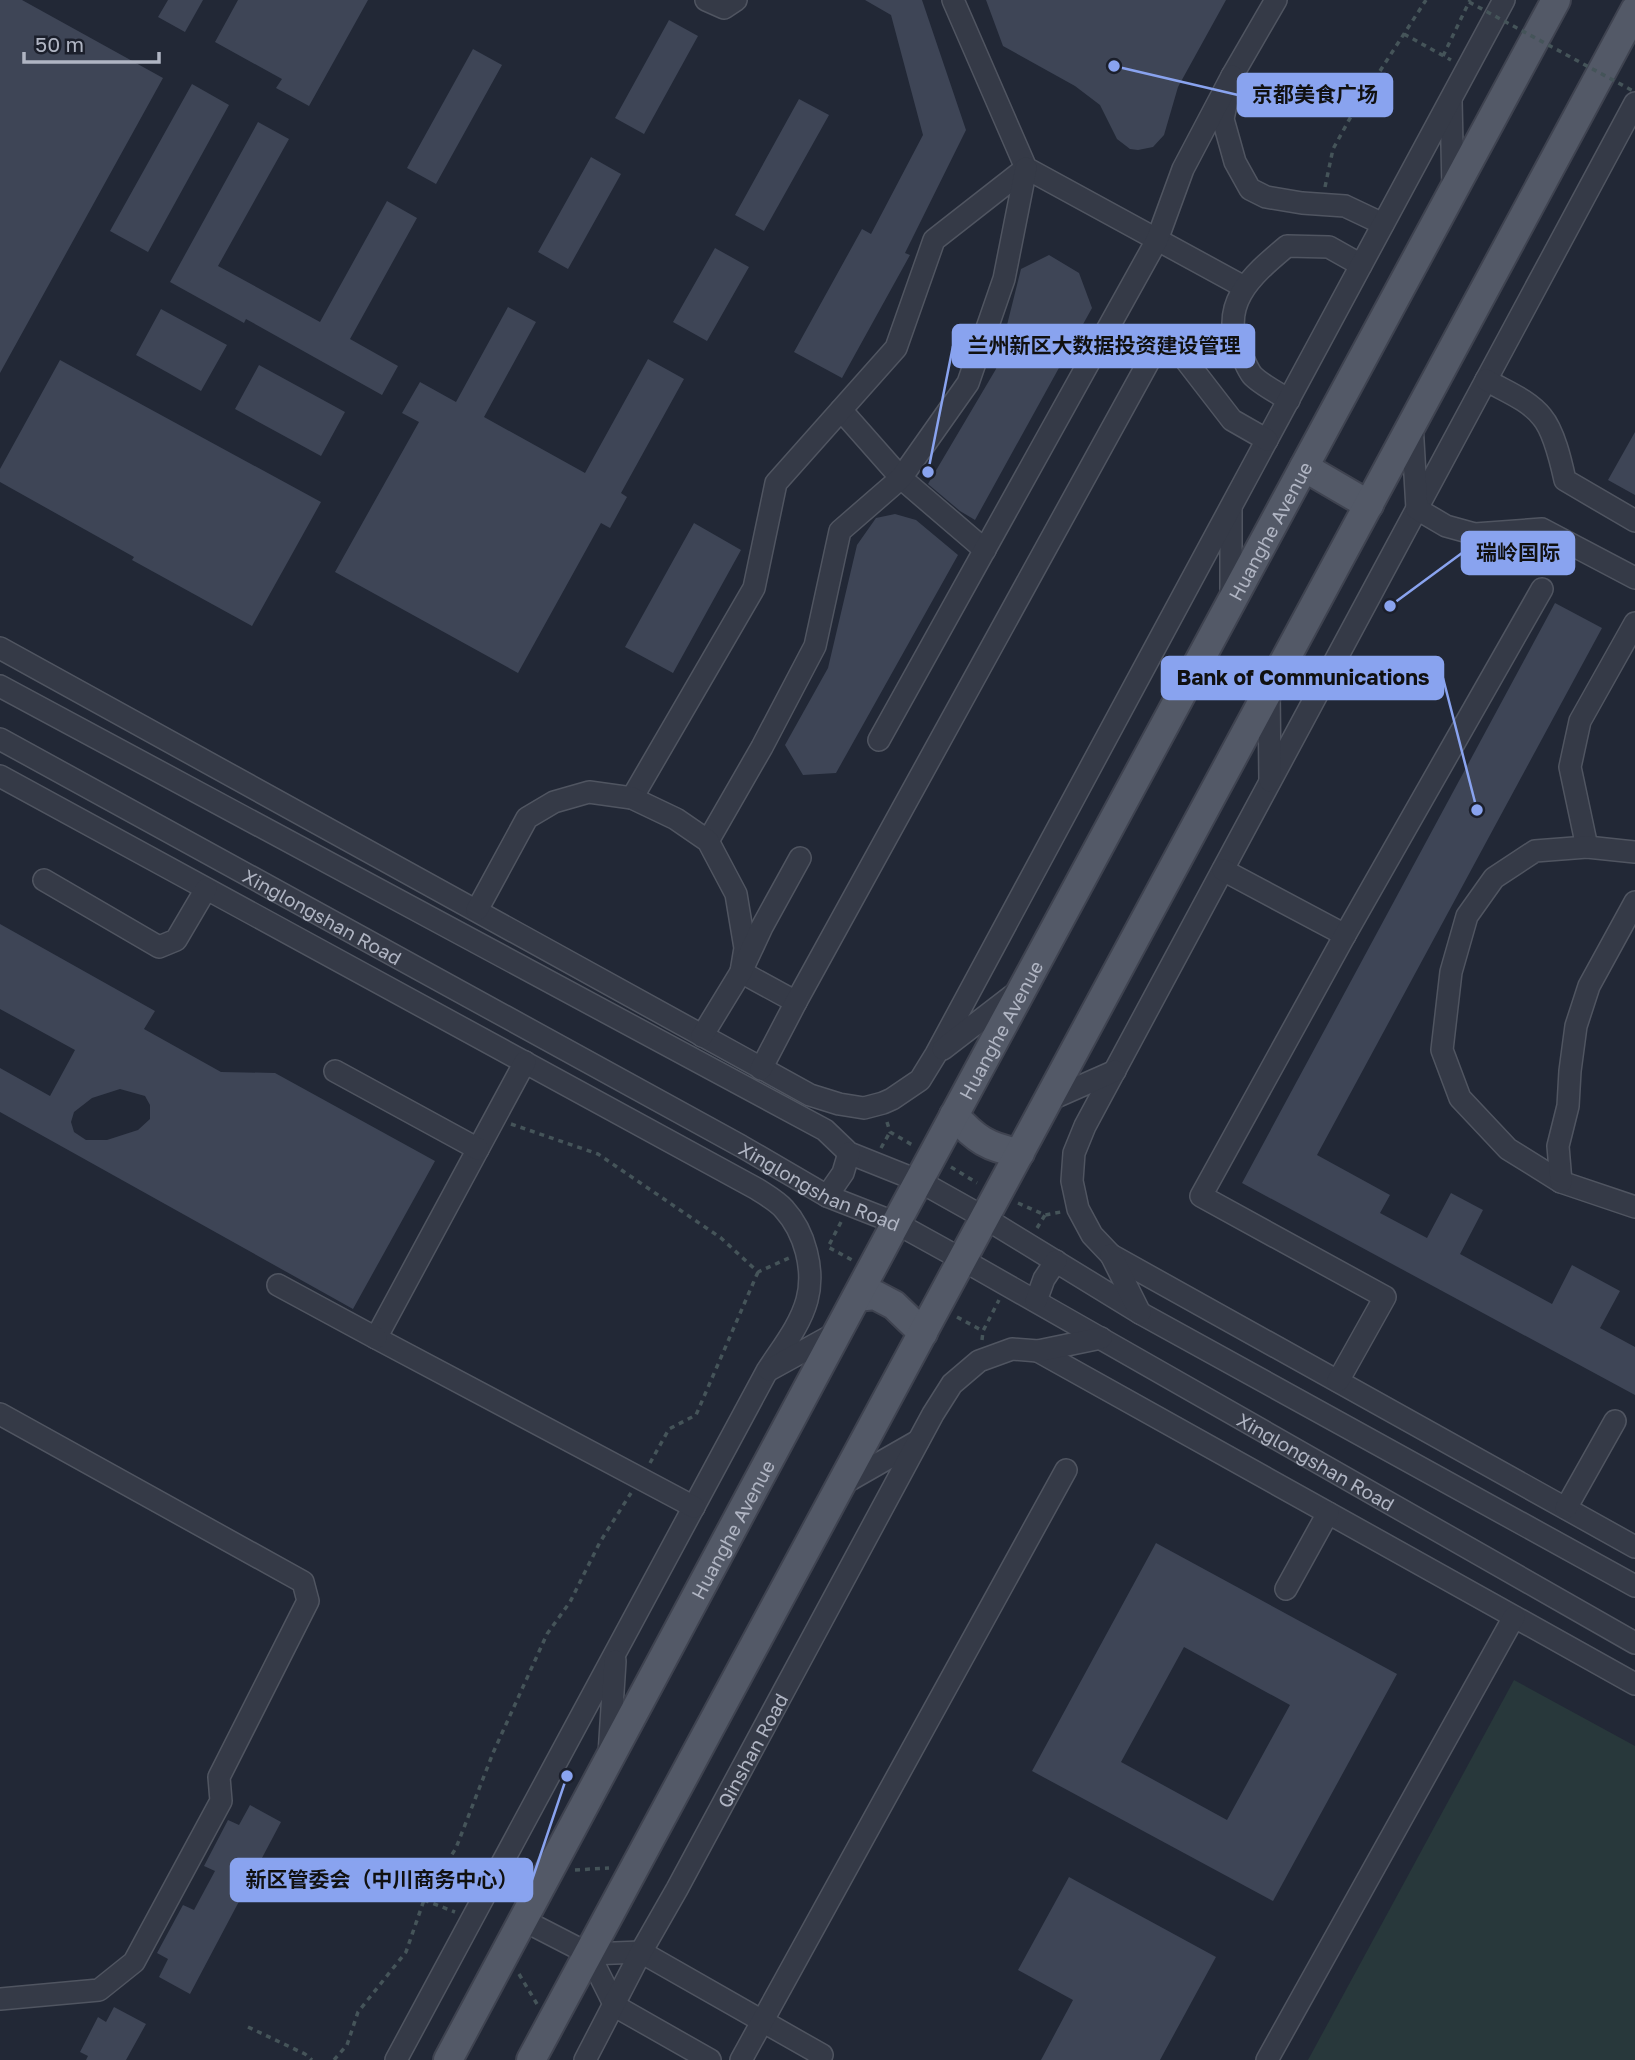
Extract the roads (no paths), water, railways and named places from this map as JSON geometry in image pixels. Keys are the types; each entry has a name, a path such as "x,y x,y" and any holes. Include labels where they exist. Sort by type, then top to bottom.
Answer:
{"main road":[{"name":"Huanghe Avenue","path":"448,2060 1556,0"},
{"path":"531,2060 1635,10"},
{"path":"1304,467 1369,505"},
{"path":"954,1115 972,1136 998,1150 1020,1153"},
{"path":"857,1297 875,1295 894,1305 923,1333"}],"street":[{"path":"706,0 724,8 736,0"},
{"path":"708,841 762,747 815,646 840,531 901,478 968,383 1004,279 1026,168 953,0"},
{"path":"879,740 1157,240 1183,169 1231,76 1276,0"},
{"path":"0,648 810,1095 864,1108 892,1100 920,1080 936,1054 1504,0"},
{"path":"1231,76 1223,119 1236,162 1250,189 1266,197 1345,206 1384,224"},
{"path":"1451,98 1453,191"},
{"path":"1635,103 1085,1126 1074,1153 1072,1181 1078,1209 1091,1235 1111,1255 1635,1547"},
{"path":"1026,168 1244,287"},
{"path":"632,798 754,588 776,482 896,348 934,240 1026,168"},
{"path":"1289,400 1252,375 1235,342 1233,315 1244,287 1258,270 1287,246 1329,247 1361,265"},
{"path":"770,1074 796,1002 1154,352 1169,347 1181,354 1232,420 1267,440"},
{"path":"1486,380 1521,400 1543,417 1559,453 1565,480 1635,521"},
{"path":"841,410 901,478 985,550"},
{"path":"1412,424 1417,509"},
{"path":"1231,508 1231,603"},
{"path":"1417,509 1446,526 1475,534 1542,529 1635,578"},
{"path":"1338,1381 1385,1297 1201,1196 1345,935 1542,589"},
{"path":"1587,847 1570,767 1580,721 1635,623"},
{"path":"0,686 825,1130"},
{"path":"1269,690 1270,783"},
{"name":"Xinglongshan Road","path":"0,739 741,1146 827,1196 896,1223 963,1260 1635,1643"},
{"path":"0,776 757,1189 784,1209 802,1236 810,1267 807,1300 793,1330 767,1371 396,2060"},
{"path":"477,910 527,818 554,802 589,792 632,798 676,819 708,841 736,894 745,948 741,972"},
{"path":"1635,852 1587,847 1535,851 1494,878 1467,916 1451,972 1442,1051 1460,1098 1508,1149 1561,1181 1635,1207"},
{"path":"702,1036 741,972 800,858"},
{"path":"1223,870 1345,935"},
{"path":"44,880 159,947 176,940 206,889"},
{"path":"1561,1181 1558,1146 1568,1106 1576,1026 1590,986 1635,902"},
{"path":"741,972 796,1002"},
{"path":"936,1054 1024,986"},
{"path":"376,1338 525,1062"},
{"path":"335,1071 478,1149"},
{"path":"1047,1101 1115,1071"},
{"path":"770,1074 849,1153 991,1206 1056,1261 1140,1313 1635,1586"},
{"path":"741,1146 757,1189"},
{"path":"827,1196 843,1173 849,1153"},
{"path":"1111,1255 1140,1313"},
{"path":"1036,1301 1044,1279 1056,1261"},
{"path":"278,1285 694,1507"},
{"path":"767,1371 838,1332"},
{"name":"Qinshan Road","path":"585,2060 641,1952 951,1384 979,1362 1012,1349 1038,1351 1101,1338"},
{"path":"1038,1351 1635,1684"},
{"path":"0,1414 303,1582 308,1601 219,1777 220,1801 134,1962 99,1990 0,1999"},
{"path":"1566,1508 1615,1421"},
{"path":"841,1485 919,1440"},
{"path":"741,2060 1066,1470"},
{"path":"1286,1589 1328,1513"},
{"path":"1267,2060 1514,1617"},
{"path":"608,1760 615,1652"},
{"path":"523,1920 589,1954 641,1952 821,2057"},
{"path":"589,1954 615,2006 710,2060"}],"place":[{"name":"京都美食广场","path":"1114,66"},
{"name":"兰州新区大数据投资建设管理","path":"928,472"},
{"name":"瑞岭国际","path":"1390,606"},
{"name":"Bank of Communications","path":"1477,810"},
{"name":"新区管委会（中川商务中心）","path":"567,1776"}]}
